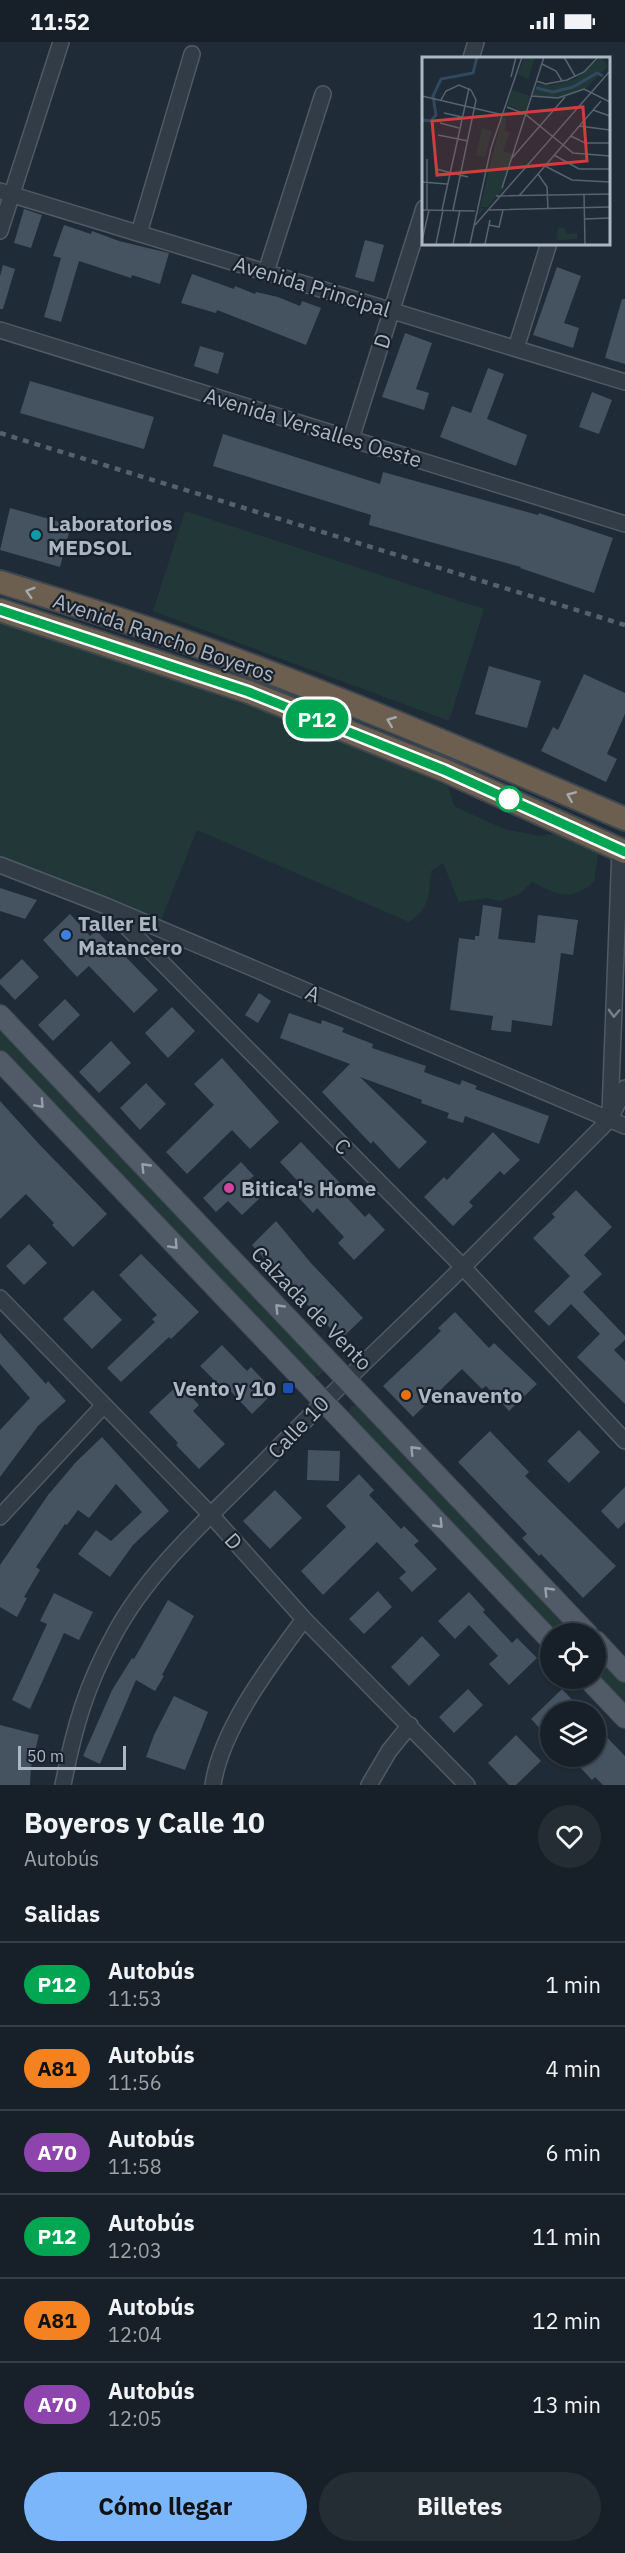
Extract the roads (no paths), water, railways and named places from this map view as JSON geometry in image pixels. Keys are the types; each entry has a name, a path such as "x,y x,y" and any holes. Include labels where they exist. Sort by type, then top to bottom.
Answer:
{"highway":[{"name":"Avenida Rancho Boyeros","path":"0,582 152,630 284,678 457,747 625,819"},
{"name":"Avenida Rancho Boyeros","path":"0,610 249,692 444,770 623,850"}],"main road":[{"name":"Calzada de Vento","path":"0,1015 578,1623"},
{"path":"0,1061 540,1630"},
{"path":"606,1652 625,1672"},
{"path":"597,1689 625,1718"}],"street":[{"path":"0,231 6,193 61,42"},
{"path":"471,57 476,42"},
{"path":"139,233 192,54"},
{"path":"266,272 323,94"},
{"name":"Avenida Principal","path":"6,193 625,382"},
{"name":"D","path":"351,439 422,214"},
{"path":"516,348 549,244"},
{"name":"Avenida Versalles Oeste","path":"0,330 625,524"},
{"path":"610,1119 623,850"},
{"name":"A","path":"0,865 106,906 625,1126"},
{"name":"C","path":"106,906 462,1268 625,1441"},
{"name":"Calle 10","path":"63,1785 74,1730 91,1681 114,1634 154,1579 322,1402 462,1268 610,1119 625,1088"},
{"name":"D","path":"0,1298 212,1516 304,1619 467,1785"},
{"path":"0,1517 104,1405"},
{"path":"213,1785 233,1726 267,1670 304,1619"},
{"path":"369,1785 389,1751 410,1725"}],"railway":[{"path":"0,433 625,625"}],"place":[{"name":"Laboratorios MEDSOL","path":"36,535"},
{"name":"Taller El Matancero","path":"66,935"},
{"name":"Bitica's Home","path":"229,1188"},
{"name":"Vento y 10","path":"288,1388"},
{"name":"Venavento","path":"406,1395"}]}
